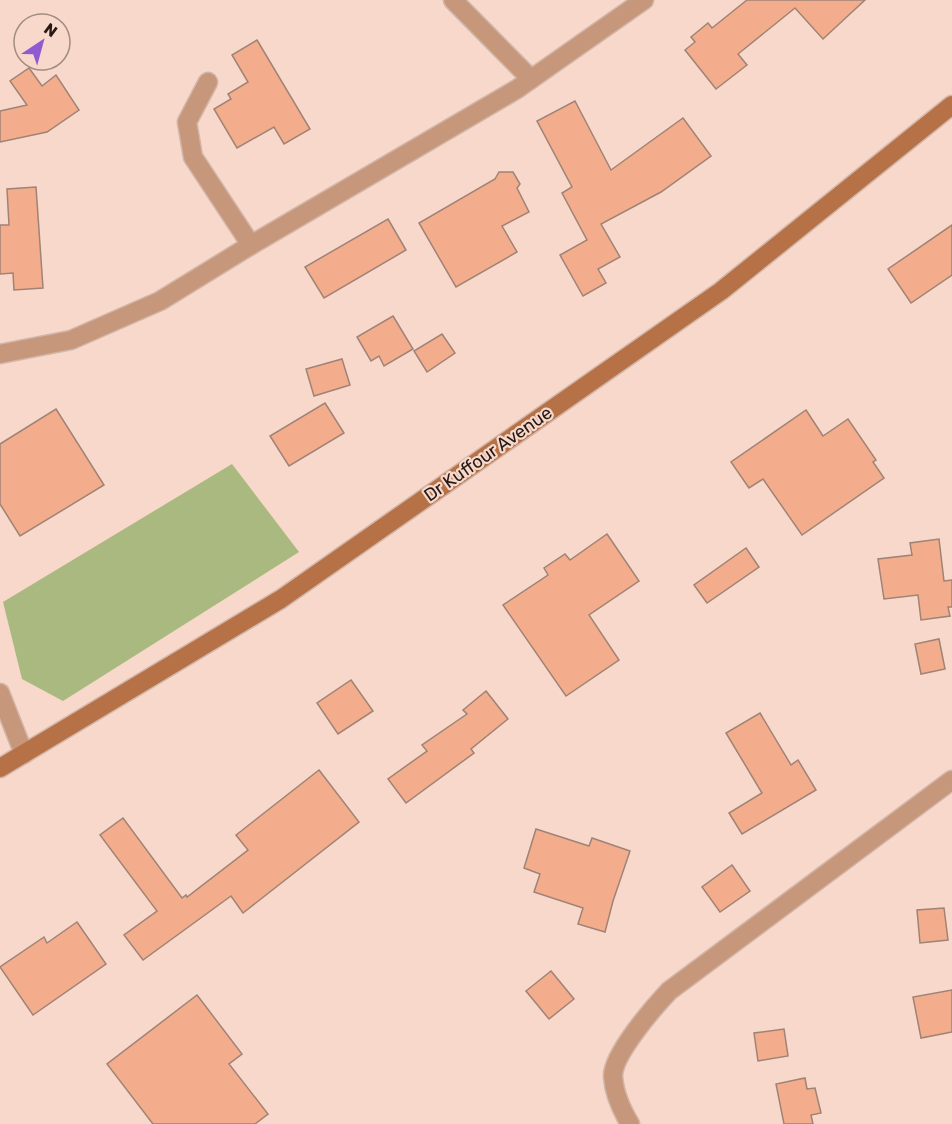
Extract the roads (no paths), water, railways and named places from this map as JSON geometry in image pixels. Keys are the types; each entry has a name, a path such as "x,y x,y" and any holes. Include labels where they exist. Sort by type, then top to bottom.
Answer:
{"main road":[{"name":"Dr Kuffour Avenue","path":"0,768 281,599 721,291 952,105"}],"street":[{"path":"453,0 531,79"},
{"path":"0,354 71,340 160,301 531,79 644,0"},
{"path":"208,82 187,122 193,157 251,245"},
{"path":"0,693 24,754"},
{"path":"630,1124 616,1098 613,1074 627,1044 647,1014 669,991 952,780"}]}
